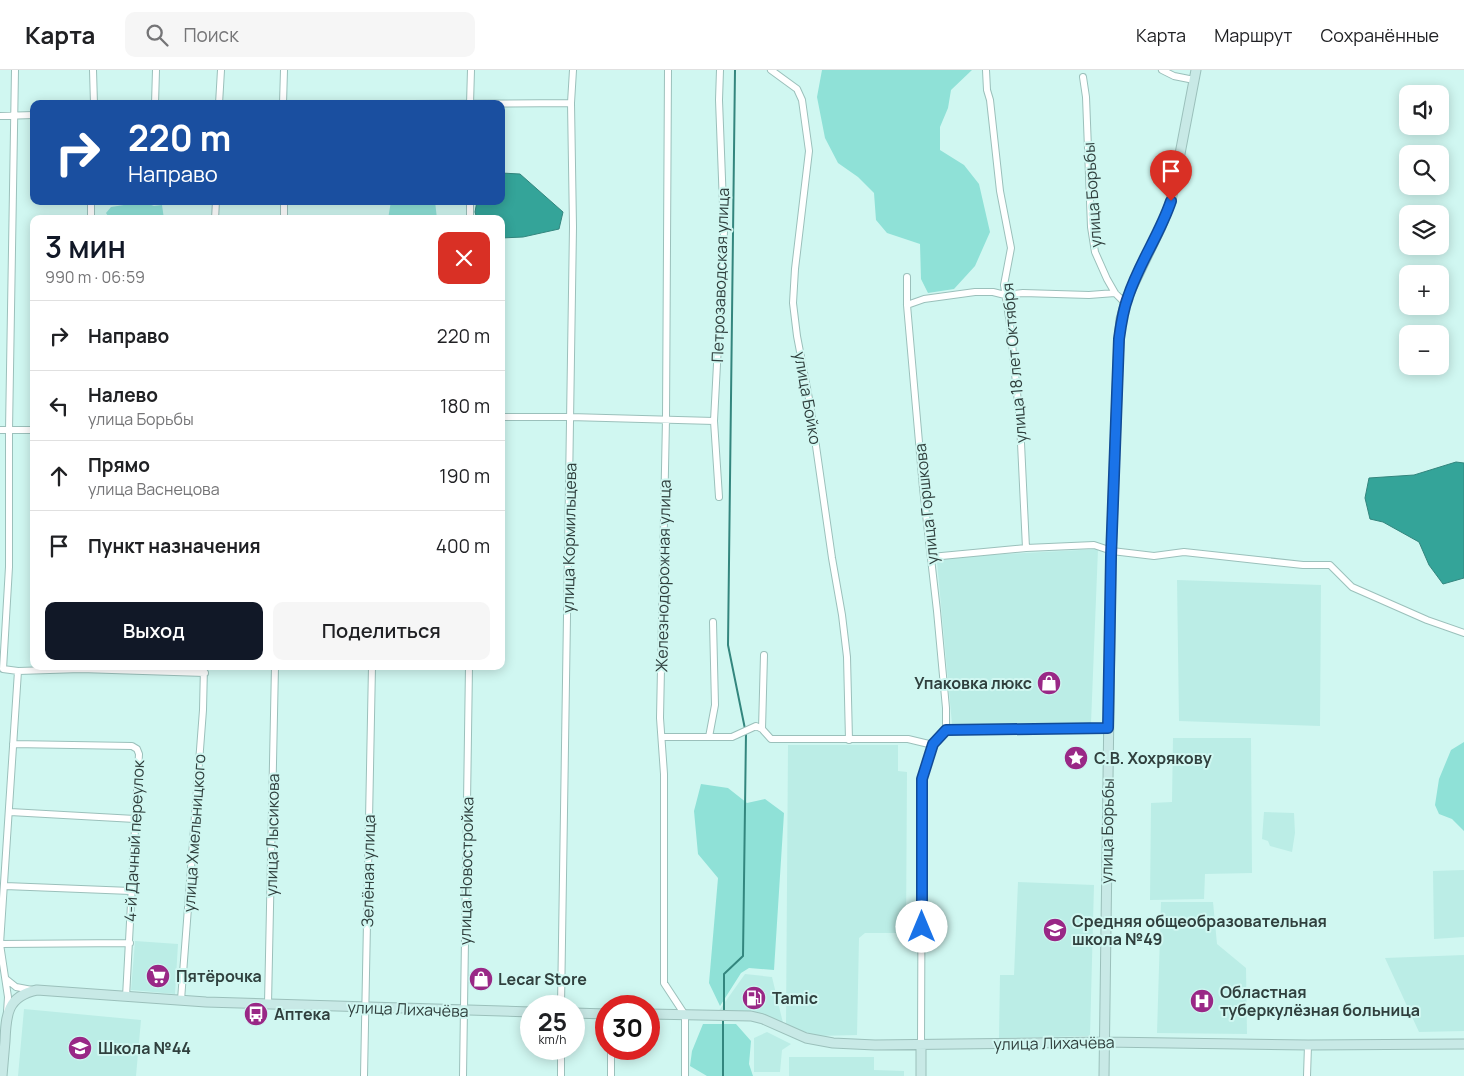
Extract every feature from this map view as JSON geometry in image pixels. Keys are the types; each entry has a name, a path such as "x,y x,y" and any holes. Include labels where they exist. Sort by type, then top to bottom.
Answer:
{"main road":[{"name":"улица Борьбы","path":"1104,1076 1108,728 1119,339 1126,304 1135,278 1161,227 1171,201 1196,70"},
{"name":"улица Лихачёва","path":"7,1014 23,994 37,990 126,997 268,1004 520,1012"},
{"path":"2,1076 7,1014"},
{"name":"улица Лихачёва","path":"660,1014 751,1016 763,1019 806,1038 833,1043 921,1045 1104,1042 1308,1045 1464,1044"},
{"path":"921,1045 921,1076"}],"street":[{"path":"15,70 9,430 9,568 2,669 18,671 39,670"},
{"path":"93,70 94,100"},
{"path":"155,100 156,70"},
{"path":"219,100 221,70"},
{"path":"283,100 284,70"},
{"path":"470,100 471,70"},
{"name":"улица Кормильцева","path":"561,995 573,227 571,103 573,70"},
{"name":"Железнодорожная улица","path":"668,70 666,419 660,718 664,784 664,983 685,1015"},
{"name":"Петрозаводская улица","path":"719,497 714,421 724,231 719,100 720,70"},
{"name":"улица Бойко","path":"771,70 797,89 802,100 809,152 795,269 793,303 842,615 847,657 849,740"},
{"name":"улица 18 лет Октября","path":"986,70 1002,205 1011,248 1004,285 1020,422 1026,548"},
{"path":"1162,70 1174,76 1194,80"},
{"name":"улица Борьбы","path":"1083,77 1086,97 1091,227 1095,252 1106,279 1116,294 1126,304"},
{"path":"505,103 571,103"},
{"path":"0,116 30,115"},
{"name":"улица Горшкова","path":"907,277 907,305 946,708 946,730"},
{"path":"907,305 924,299 975,292 993,292 1005,295 1116,294"},
{"path":"505,417 714,421"},
{"path":"0,430 30,430"},
{"path":"931,557 1026,548 1094,545 1112,554 1154,556 1184,552 1303,565 1330,565 1352,587 1427,620 1464,633"},
{"path":"709,737 715,706 713,622"},
{"path":"762,729 764,655"},
{"name":"улица Хмельницкого","path":"181,1000 204,670"},
{"name":"улица Лысикова","path":"268,1004 275,670"},
{"name":"Зелёная улица","path":"364,1076 372,670"},
{"name":"улица Новостройка","path":"463,1076 469,670"},
{"path":"7,1014 8,997 0,944 18,671"},
{"path":"662,737 732,737 756,726 762,729 771,739 908,739 933,744"},
{"path":"921,1045 922,779 933,744 946,730 1108,728"},
{"name":"4-й Дачный переулок","path":"13,744 132,746 137,749 139,754 126,997"},
{"path":"10,812 135,818"},
{"path":"5,886 131,891"},
{"path":"0,944 130,942"},
{"path":"6,979 16,987 37,990"},
{"path":"685,1015 685,1076"},
{"path":"1307,1076 1308,1045"},
{"path":"561,1060 561,1076"},
{"path":"611,1060 611,1076"}],"shaded area":[{"path":"822,70 972,70 951,90 948,108 940,127 940,150 964,165 979,184 990,232 975,266 954,289 928,293 921,279 920,244 887,233 876,220 874,193 858,177 838,163 825,138 817,97"},
{"path":"505,173 520,174 563,212 559,229 523,237 505,238 505,215 476,215 476,205 505,205"},
{"path":"162,205 163,215 107,215 106,213 111,207"},
{"path":"390,205 435,205 437,215 389,215"},
{"path":"1456,462 1464,463 1464,578 1443,584 1429,565 1419,542 1383,522 1370,519 1365,498 1369,478 1414,475"},
{"path":"1098,549 1091,723 952,724 937,562 951,557"},
{"path":"1177,580 1321,585 1320,726 1179,721"},
{"path":"1173,738 1251,738 1252,873 1205,874 1204,899 1150,900 1151,803 1172,802"},
{"path":"1464,742 1464,831 1452,819 1439,814 1435,805 1439,779 1451,750"},
{"path":"788,745 898,745 898,771 907,772 906,933 865,933 859,938 857,1035 816,1036 786,1025"},
{"path":"701,784 728,788 747,803 765,799 784,813 774,970 749,968 741,973 720,1006 709,983 718,878 698,854 694,811"},
{"path":"1264,812 1294,813 1295,833 1292,852 1270,846 1268,841 1262,839"},
{"path":"1464,870 1464,937 1434,939 1433,871"},
{"path":"1018,882 1094,885 1090,1036 999,1038 1000,975 1014,975"},
{"name":"Областная туберкулёзная больница","path":"1161,902 1213,902 1217,944 1246,968 1247,1034 1157,1033"},
{"path":"135,941 178,944 175,994 131,990"},
{"path":"1464,955 1464,1031 1419,1032 1385,958"},
{"path":"745,974 772,977 783,1023 758,1015 718,1012"},
{"name":"Школа №44","path":"24,1009 141,1020 136,1076 18,1076"},
{"path":"703,1024 736,1024 751,1041 749,1064 753,1076 707,1076 690,1066 692,1051"},
{"path":"767,1032 791,1044 782,1050 780,1072 754,1072 754,1038"},
{"path":"789,1057 874,1057 874,1070 904,1071 904,1076 789,1076"}],"waterway":[{"path":"735,70 728,645 745,729"},
{"path":"724,1013 724,974 743,956 746,733"},
{"path":"723,1017 723,1076"}],"place":[{"name":"Упаковка люкс","path":"1049,683"},
{"name":"С.В. Хохрякову","path":"1076,758"},
{"name":"Средняя общеобразовательная школа №49","path":"1055,930"},
{"name":"Пятёрочка","path":"158,976"},
{"name":"Lecar Store","path":"481,979"},
{"name":"Tamic","path":"754,998"},
{"name":"Областная туберкулёзная больница","path":"1202,1001"},
{"name":"Аптека","path":"256,1014"},
{"name":"Школа №44","path":"80,1048"}],"route":[{"path":"922,927 922,779 933,744 946,730 1108,728 1111,557 1121,319 1135,278 1161,227 1171,201"}]}
